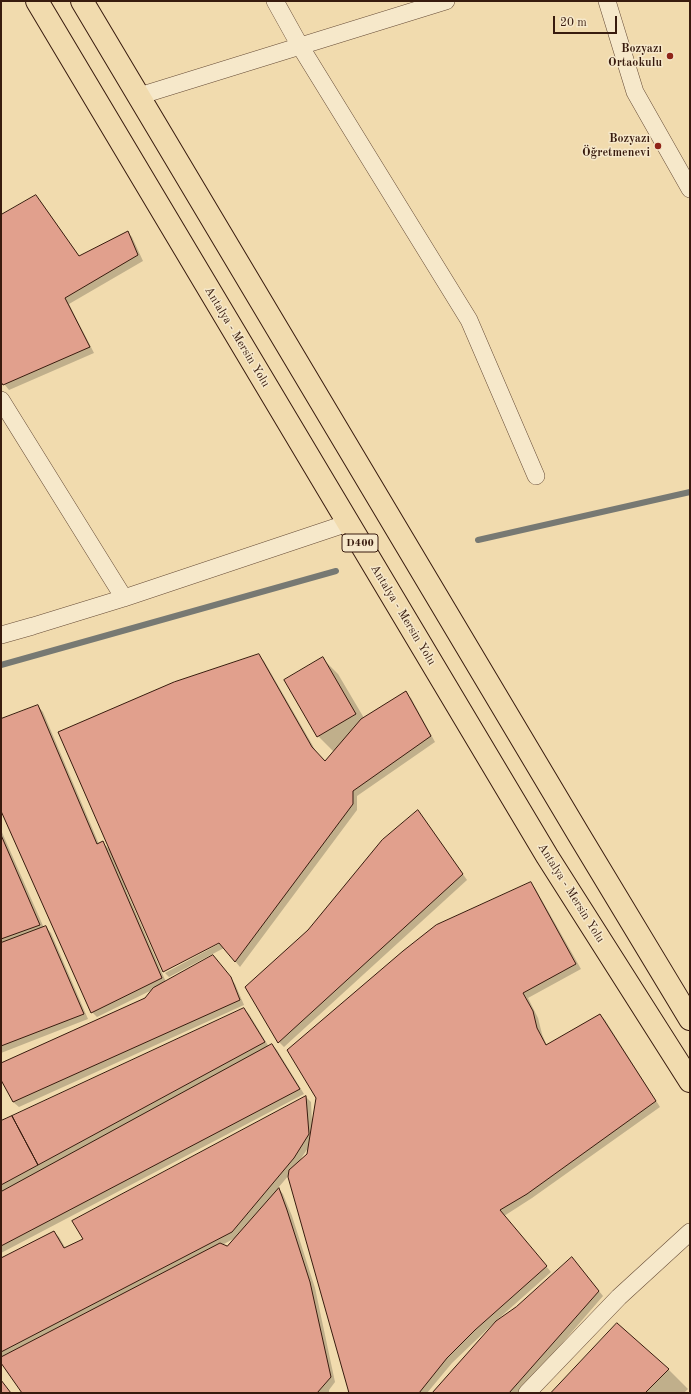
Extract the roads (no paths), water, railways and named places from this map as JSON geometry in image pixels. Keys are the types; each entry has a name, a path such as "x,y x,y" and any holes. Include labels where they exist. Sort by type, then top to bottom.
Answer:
{"highway":[{"name":"Antalya - Mersin Yolu","path":"37,1 547,856 690,1081"},
{"path":"82,1 690,1019"}],"street":[{"path":"274,1 300,46 469,320 536,476"},
{"path":"139,96 446,1"},
{"path":"607,1 635,92 690,189"},
{"path":"1,400 124,598"},
{"path":"1,635 124,598 348,523"},
{"path":"527,1393 619,1297 690,1232"}],"waterway":[{"path":"478,540 690,492"},
{"path":"1,665 336,571"}],"place":[{"name":"Bozyazı Ortaokulu","path":"670,56"},
{"name":"Bozyazı Öğretmenevi","path":"658,146"}]}
